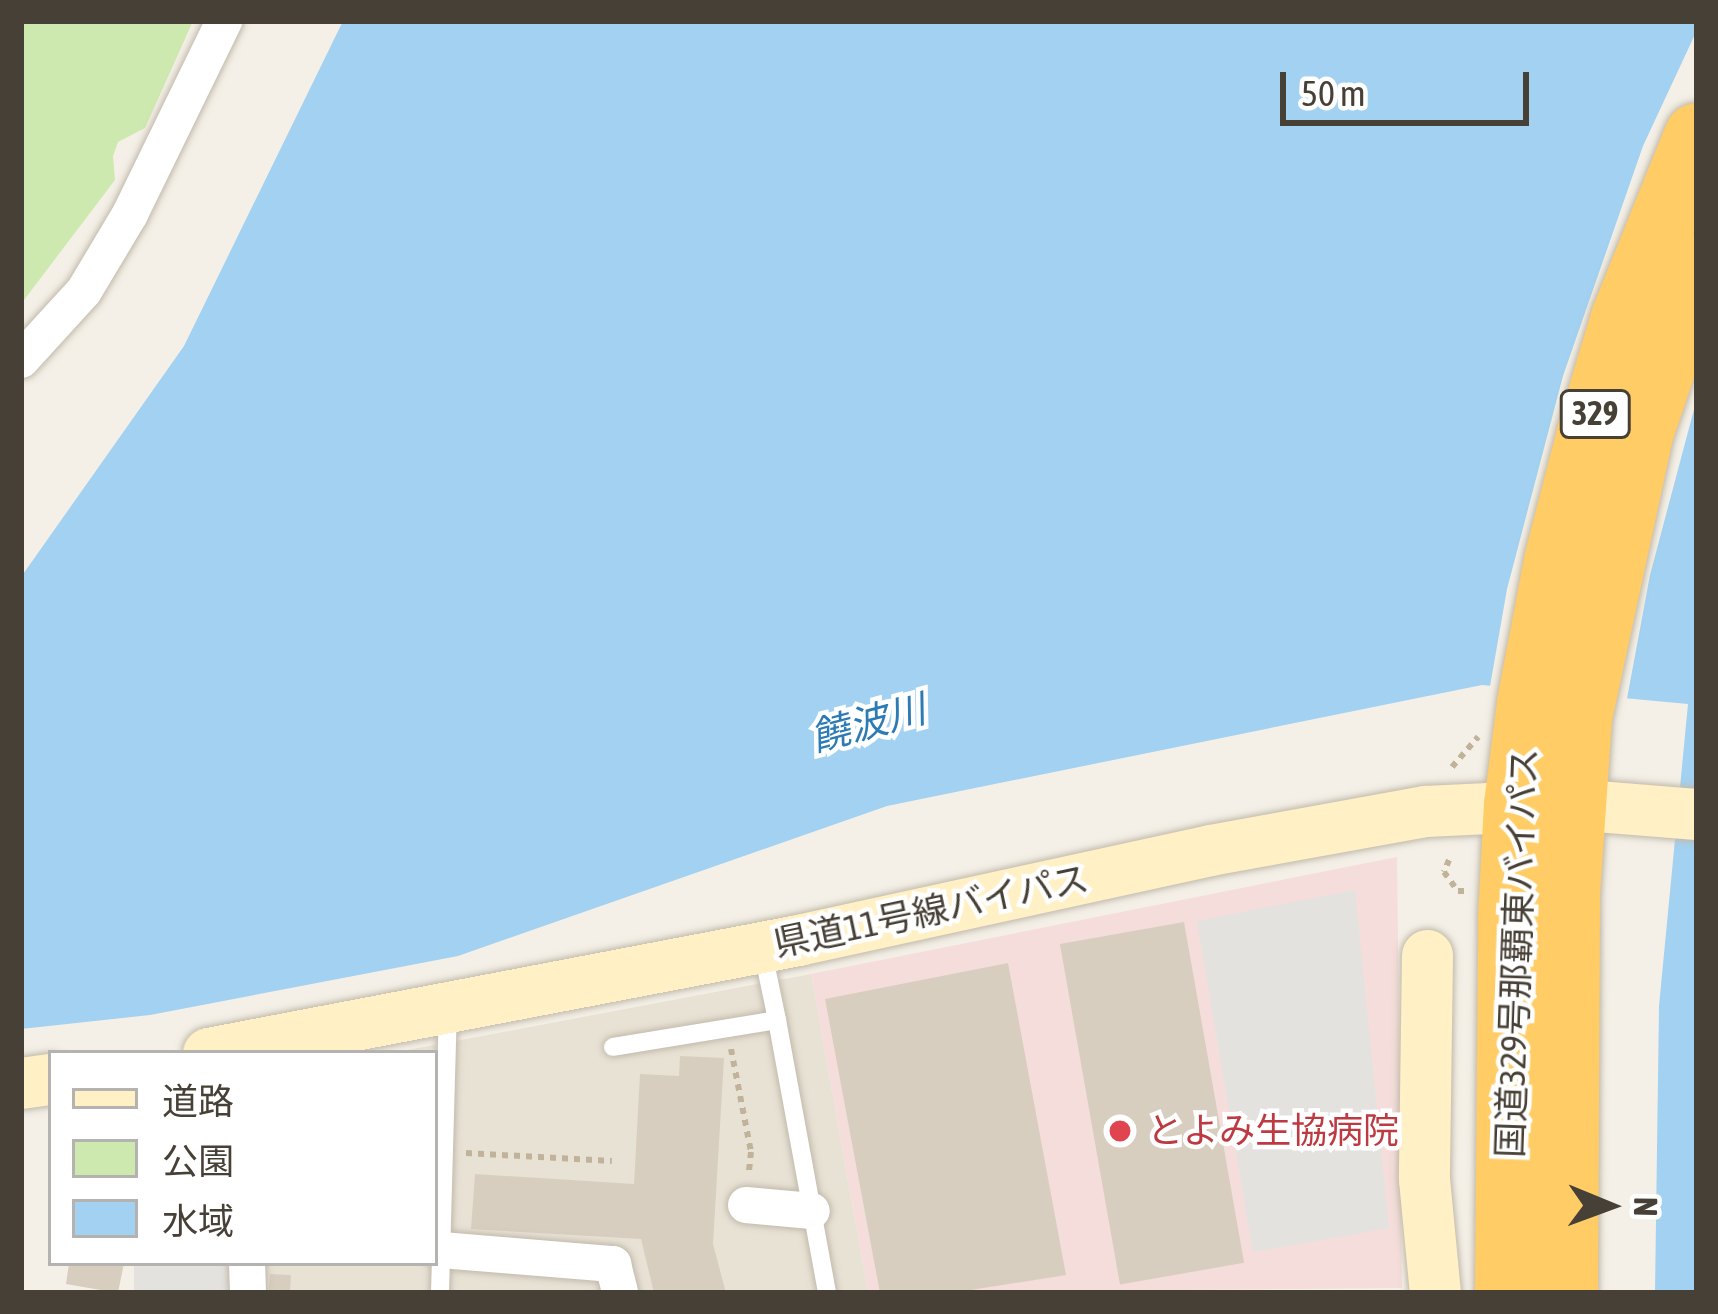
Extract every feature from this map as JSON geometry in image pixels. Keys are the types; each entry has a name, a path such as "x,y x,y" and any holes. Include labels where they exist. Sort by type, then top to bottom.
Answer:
{"highway":[{"name":"国道329号那覇東バイパス","path":"1565,1293 1545,804 1531,715 1557,562 1594,418 1624,318 1697,136"},
{"name":"国道329号那覇東バイパス","path":"1531,715 1640,434 1697,267"},
{"name":"国道329号那覇東バイパス","path":"1508,1293 1508,1052 1545,804"}],"main road":[{"name":"県道11号線バイパス","path":"224,1050 762,947 1210,850 1451,807 1545,804 1677,812"},
{"path":"1427,956 1424,1179 1435,1293"}],"street":[{"path":"21,360 96,272 130,214 224,21"},
{"path":"746,1205 812,1211"},
{"path":"441,1250 613,1264 620,1293"}],"lane":[{"path":"762,947 826,1293"},
{"path":"440,1293 448,1007"},
{"path":"613,1047 777,1020"}],"path":[{"path":"1452,770 1452,760 1531,715"},
{"path":"1449,860 1444,872 1458,890 1467,891"},
{"path":"726,1028 752,1152 746,1205"},
{"path":"444,1152 612,1161"}],"shaded area":[{"name":"とよみ生協病院","path":"1397,857 1402,1288 868,1293 811,974"},
{"path":"1355,890 1389,1228 1253,1252 1197,921"},
{"path":"811,974 868,1293 258,1293 258,1266 438,1266 438,1050 408,1050"},
{"path":"134,1266 236,1266 236,1293 134,1293"}],"green space":[{"path":"21,21 193,21 145,128 118,142 113,156 115,180 21,304"}],"water":[{"name":"饒波川","path":"343,21 1697,21 1697,1293 1655,1293 1659,1006 1688,704 1482,685 887,806 458,956 150,1015 21,1029 21,577 184,346"}],"pier":[{"path":"1697,30 1697,398 1650,575 1626,704 1489,692 1507,589 1563,376 1643,146"}],"building":[{"path":"1184,922 1244,1263 1120,1285 1060,944"},
{"path":"1008,963 1066,1275 952,1293 880,1293 825,999"},
{"path":"680,1056 724,1058 713,1244 726,1293 654,1293 641,1239 471,1229 475,1174 634,1184 640,1074 679,1076"},
{"path":"69,1266 123,1266 118,1293 66,1284"},
{"path":"270,1274 291,1275 290,1293 269,1293"}],"place":[{"name":"とよみ生協病院","path":"1120,1131"}]}
